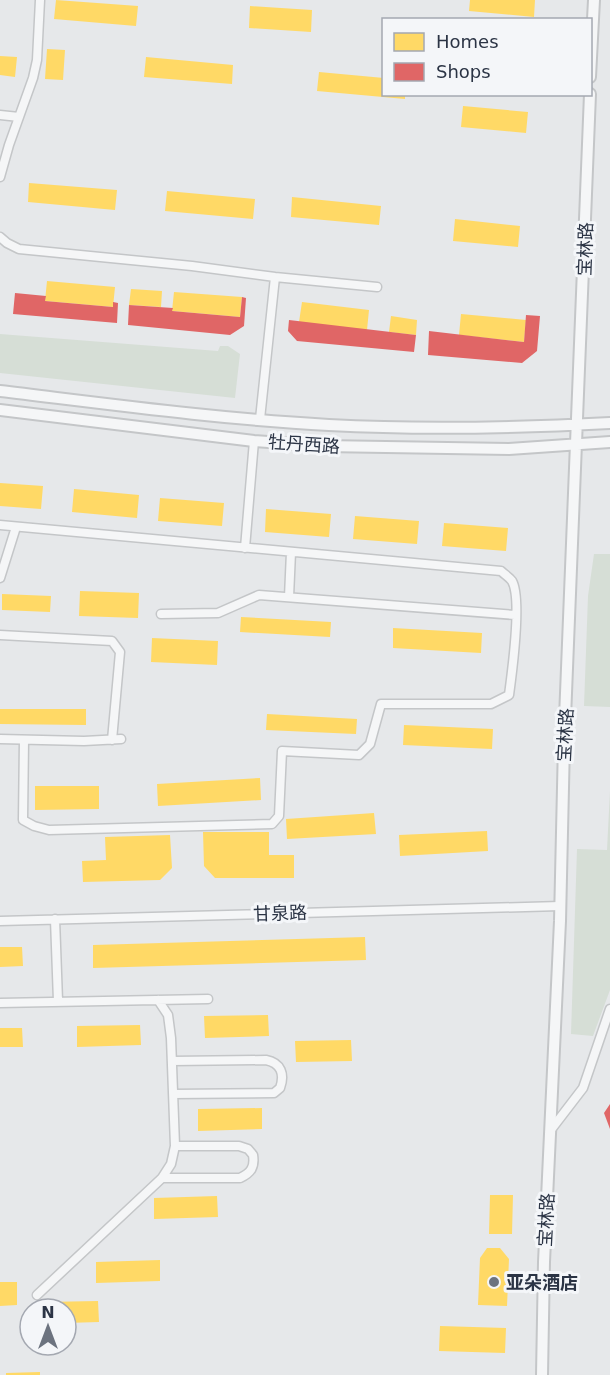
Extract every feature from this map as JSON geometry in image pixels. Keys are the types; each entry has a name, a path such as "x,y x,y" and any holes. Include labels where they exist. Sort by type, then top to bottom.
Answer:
{"street":[{"path":"0,177 33,78 37,60 40,0"},
{"path":"592,51 594,0"},
{"name":"宝林路","path":"542,1375 590,96"},
{"path":"0,115 19,117"},
{"path":"0,237 19,249 377,286"},
{"path":"260,419 275,277"},
{"name":"牡丹西路","path":"0,391 329,425 474,429 610,423"},
{"name":"牡丹西路","path":"0,410 254,441 324,446 509,449 610,442"},
{"path":"245,548 254,441"},
{"path":"0,525 501,571 512,581 516,593 514,659 509,695 490,704 381,705 370,744 359,755 282,751 279,816 272,824 50,830 34,826 23,820 24,740"},
{"path":"0,578 16,527"},
{"path":"289,597 291,552"},
{"path":"162,614 218,614 259,595 515,615"},
{"path":"0,635 112,640 120,652 117,740 0,739"},
{"name":"甘泉路","path":"0,921 560,906"},
{"path":"55,920 58,1001"},
{"path":"0,1003 208,999"},
{"path":"37,1295 162,1178 171,1164 175,1146 172,1061 168,1015 158,1000"},
{"path":"550,1132 583,1088 610,1009"},
{"path":"172,1061 266,1060 274,1062 280,1067 282,1073 280,1088 274,1093 173,1094"},
{"path":"162,1178 240,1178 253,1168 253,1155 248,1149 239,1146 175,1146"}],"shaded area":[{"path":"0,334 218,351 220,346 228,346 240,354 235,398 0,373"},
{"path":"594,554 610,554 610,707 584,706 588,596"},
{"path":"610,791 610,990 593,1036 571,1034 577,849 607,850"}],"building: Homes":[{"path":"56,0 138,6 136,26 54,19"},
{"path":"470,0 535,0 534,17 469,11"},
{"path":"250,6 312,10 311,32 249,28"},
{"path":"47,49 65,50 63,80 45,79"},
{"path":"0,56 17,57 15,77 0,75"},
{"path":"146,57 233,65 232,84 144,77"},
{"path":"319,72 382,78 382,96 405,96 405,99 317,91"},
{"path":"463,106 528,112 526,133 461,127"},
{"path":"29,183 117,190 115,210 28,202"},
{"path":"167,191 255,199 253,219 165,211"},
{"path":"292,197 381,206 379,225 291,217"},
{"path":"455,219 520,226 518,247 453,241"},
{"path":"47,281 115,287 113,307 45,301"},
{"path":"131,289 162,291 161,307 129,305"},
{"path":"174,292 242,297 240,317 172,311"},
{"path":"302,302 369,310 367,330 299,322"},
{"path":"461,314 526,320 524,342 459,335"},
{"path":"391,316 417,320 416,335 389,332"},
{"path":"0,483 43,486 41,509 0,506"},
{"path":"74,489 139,495 137,518 72,512"},
{"path":"160,498 224,503 222,526 158,521"},
{"path":"266,509 331,514 329,537 265,532"},
{"path":"355,516 419,521 417,544 353,539"},
{"path":"444,523 508,528 506,551 442,546"},
{"path":"80,591 139,593 138,618 79,616"},
{"path":"2,594 51,596 50,612 2,610"},
{"path":"241,617 331,622 330,637 240,632"},
{"path":"393,628 482,633 481,653 393,648"},
{"path":"152,638 218,641 217,665 151,662"},
{"path":"0,709 86,709 86,725 0,724"},
{"path":"267,714 357,719 356,734 266,730"},
{"path":"404,725 493,729 492,749 403,745"},
{"path":"260,778 261,800 158,806 157,784"},
{"path":"35,786 99,786 99,809 35,810"},
{"path":"374,813 376,834 287,839 286,819"},
{"path":"487,831 488,851 400,856 399,835"},
{"path":"203,832 269,832 269,855 294,855 294,878 215,878 204,866"},
{"path":"170,835 172,868 160,880 83,882 82,861 106,860 105,837"},
{"path":"365,937 366,960 93,968 93,945"},
{"path":"0,947 22,947 23,966 0,967"},
{"path":"268,1015 269,1036 205,1038 204,1016"},
{"path":"140,1025 141,1045 77,1047 77,1026"},
{"path":"0,1028 22,1028 23,1047 0,1047"},
{"path":"351,1040 352,1061 296,1062 295,1041"},
{"path":"262,1108 262,1129 198,1131 198,1109"},
{"path":"490,1195 513,1195 512,1234 489,1234"},
{"path":"217,1196 218,1217 154,1219 154,1198"},
{"name":"亚朵酒店","path":"487,1248 500,1248 509,1259 507,1306 478,1305 480,1258"},
{"path":"160,1260 160,1281 96,1283 96,1262"},
{"path":"0,1282 17,1282 17,1305 0,1306"},
{"path":"78,1301 98,1301 99,1322 78,1323"},
{"path":"440,1326 506,1328 505,1353 439,1351"},
{"path":"40,1372 40,1375 6,1375 6,1373"}],"building: Shops":[{"path":"15,293 46,296 45,301 113,307 113,302 118,303 117,323 13,314"},
{"path":"242,297 246,298 244,326 230,335 128,325 129,305 240,317"},
{"path":"526,315 540,316 537,351 522,363 428,355 429,331 524,342"},
{"path":"289,320 416,335 414,352 297,341 288,331"},
{"path":"610,1104 610,1129 604,1113"}],"place":[{"name":"亚朵酒店","path":"494,1282"}]}
